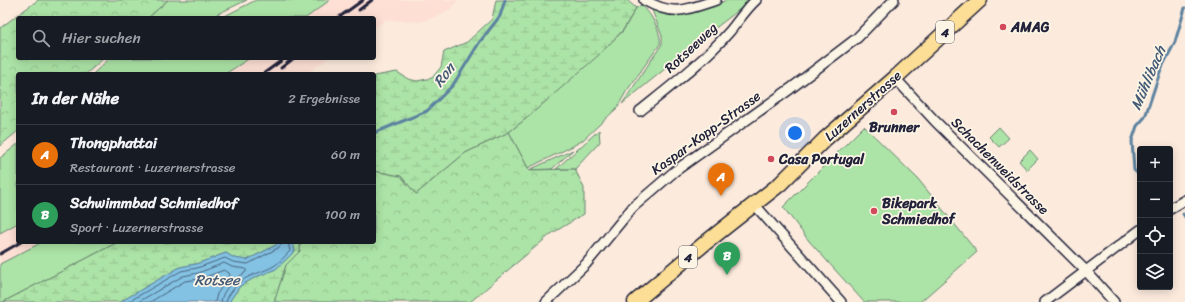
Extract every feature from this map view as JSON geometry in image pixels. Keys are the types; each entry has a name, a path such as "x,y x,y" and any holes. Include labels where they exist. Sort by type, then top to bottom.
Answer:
{"main road":[{"name":"Luzernerstrasse","path":"634,302 709,239 780,184 825,139 895,78 980,0"}],"street":[{"name":"Rotseeweg","path":"644,0 660,8 671,11 694,8 716,0"},
{"name":"Rotseeweg","path":"640,111 689,72 730,31 746,9 756,0"},
{"name":"Kaspar-Kopp-Strasse","path":"546,302 586,264 633,207 675,171 790,89 857,38 894,0"},
{"name":"Schachenweidstrasse","path":"895,78 935,121 1086,271 1114,302"},
{"path":"1173,207 1185,200"},
{"path":"754,204 841,302"},
{"path":"1045,302 1137,232"}],"shaded area":[{"path":"330,0 458,0 452,8 439,16 420,22 386,20 376,27 376,16 309,16"},
{"path":"247,60 326,60 309,72 228,72"},
{"path":"16,224 16,244 38,244 0,264 0,233"}],"green space":[{"path":"38,0 168,0 150,16 16,16"},
{"path":"168,0 247,0 213,16 150,16"},
{"path":"256,0 330,0 309,16 225,16"},
{"path":"496,0 627,0 636,8 623,30 601,53 528,117 509,132 465,153 416,194 401,176 376,171 376,76 397,72 408,79 417,81 432,78 441,67 444,52 467,42 492,19"},
{"path":"727,0 752,0 622,104 662,44 662,36 652,10 663,13 682,14 699,10"},
{"path":"641,5 648,12 655,23 659,34 660,44 626,92 617,108 583,140 528,168 509,132 528,117 623,31 636,8"},
{"path":"16,16 16,60 102,60 88,72 16,72 16,133 0,146 0,28"},
{"path":"108,60 247,60 228,72 95,72"},
{"path":"864,126 918,179 977,252 920,302 864,302 809,241 783,207"},
{"path":"999,127 1009,138 999,147 989,137"},
{"path":"599,130 600,142 575,169 556,169"},
{"path":"509,132 529,170 575,169 584,188 584,214 551,234 470,302 274,302 286,265 300,251 300,244 376,244 376,171 401,176 416,194 465,153"},
{"path":"16,146 16,224 0,233 0,158"},
{"path":"573,150 552,169 529,170"},
{"path":"1030,150 1038,159 1027,170 1019,161"},
{"path":"38,244 114,244 3,302 0,302 0,264"},
{"path":"114,244 277,244 247,260 234,258 226,253 196,264 180,267 120,302 3,302"},
{"path":"293,244 300,244 300,251 286,265 274,302 229,302 240,286 256,277 276,269 295,251"}],"water":[{"name":"Rotsee","path":"293,244 295,251 276,269 256,277 240,286 229,302 120,302 180,267 196,264 226,253 234,258 247,260 276,245"}],"waterway":[{"name":"Ron","path":"376,132 427,111 453,85 479,43 500,16 505,0"},
{"name":"Mühlibach","path":"1137,173 1134,170 1132,141 1137,126 1145,117 1161,69 1175,42 1185,8"}],"railway":[{"path":"341,16 363,0"},
{"path":"359,10 372,0"},
{"path":"266,72 282,60"},
{"path":"281,68 291,60"},
{"path":"0,254 18,244"}],"place":[{"name":"AMAG","path":"1003,27"},
{"name":"Brunner","path":"894,112"},
{"name":"Casa Portugal","path":"771,159"},
{"name":"Thongphattai","path":"721,196"},
{"name":"Bikepark Schmiedhof","path":"874,211"},
{"name":"Schwimmbad Schmiedhof","path":"727,275"}]}
